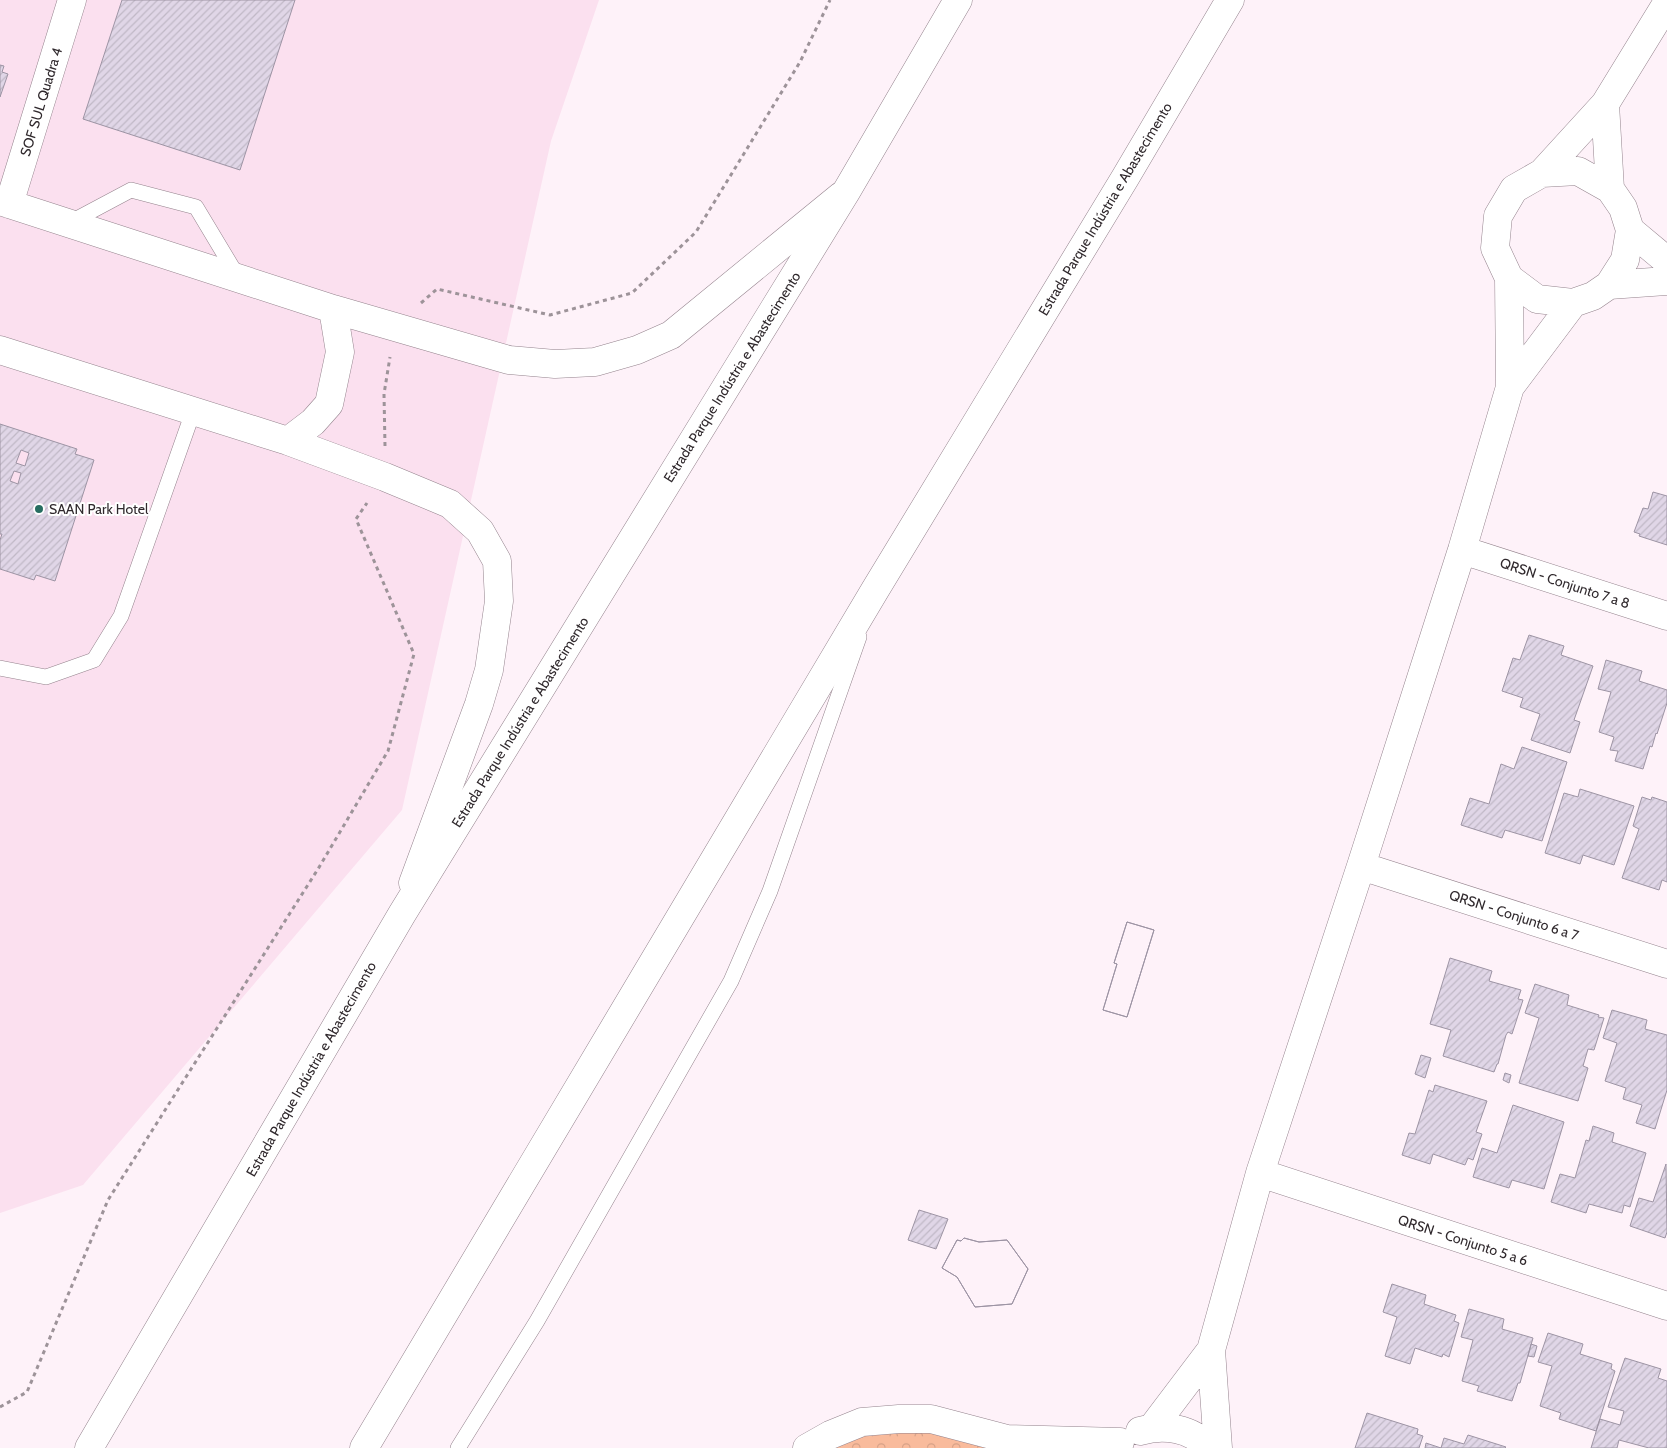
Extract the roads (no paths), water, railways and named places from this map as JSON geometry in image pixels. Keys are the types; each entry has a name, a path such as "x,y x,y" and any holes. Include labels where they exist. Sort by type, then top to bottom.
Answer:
{"main road":[{"name":"SOF SUL Quadra 4","path":"4,202 72,0"},
{"name":"Estrada Parque Indústria e Abastecimento","path":"89,1448 402,914 846,192 958,0"},
{"name":"Estrada Parque Indústria e Abastecimento","path":"364,1448 875,590 1230,0"},
{"path":"1218,1448 1210,1350 1260,1173 1362,866 1462,550 1510,387 1509,278 1496,248 1498,216 1514,189 1542,172 1605,104 1667,3"},
{"path":"1605,104 1610,189"},
{"path":"1509,278 1537,299 1573,303 1593,296 1609,285 1625,260 1630,230 1623,208 1610,189 1578,171 1542,172"},
{"path":"4,202 334,309 509,360 555,364 595,362 637,350 671,335 846,192"},
{"path":"1630,230 1667,261"},
{"path":"1609,285 1667,281"},
{"path":"1510,387 1573,303"},
{"path":"288,441 313,422 329,404 340,352 334,309"},
{"path":"0,350 288,441 385,477 450,504 480,531 496,561 499,601 489,670 479,704 402,914"},
{"name":"QRSN - Conjunto 7 a 8","path":"1462,550 1667,616"},
{"name":"QRSN - Conjunto 6 a 7","path":"1362,866 1667,964"},
{"name":"QRSN - Conjunto 5 a 6","path":"1260,1173 1667,1306"},
{"path":"1152,1428 1210,1350"},
{"path":"807,1448 830,1435 862,1422 931,1419 1012,1444 1117,1445 1134,1432 1152,1428 1172,1428 1191,1434 1209,1448"}],"lane":[{"path":"68,223 131,190 196,207 238,278"},
{"path":"0,668 46,677 94,660 121,616 192,412"},
{"path":"458,1448 537,1321 731,981 770,891 875,590"},
{"path":"76,1448 109,1415"}],"place":[{"name":"SAAN Park Hotel","path":"39,509"}]}
